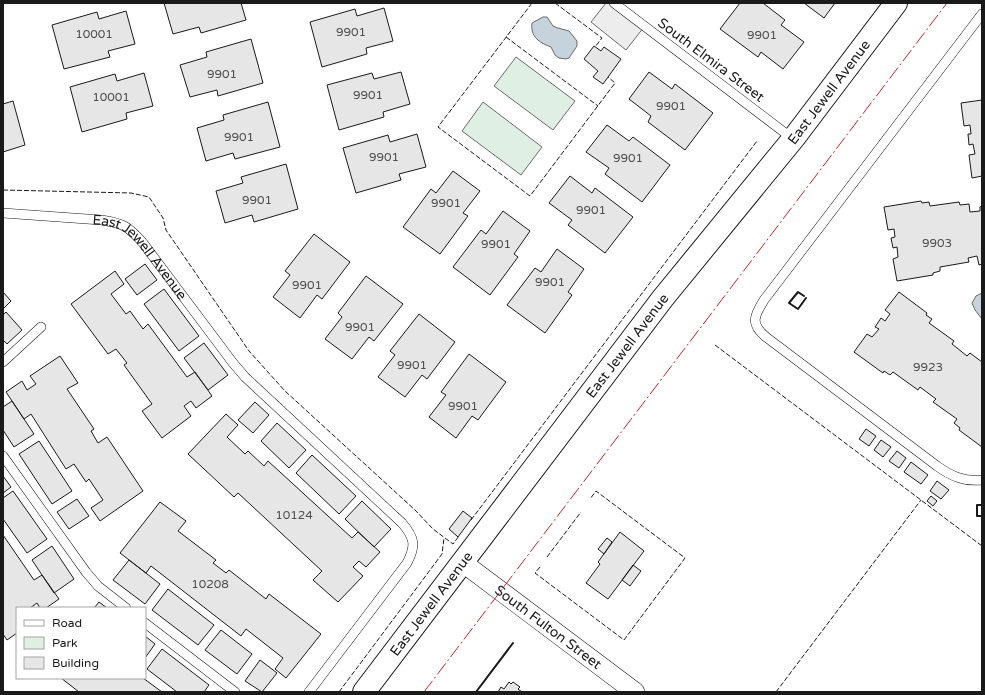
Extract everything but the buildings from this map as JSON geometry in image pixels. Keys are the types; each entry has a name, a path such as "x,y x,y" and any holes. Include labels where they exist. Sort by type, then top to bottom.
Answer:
{"street":[{"name":"East Jewell Avenue","path":"364,692 663,298 792,139 896,3"},
{"name":"South Fulton Street","path":"462,562 635,692"}],"lane":[{"name":"South Elmira Street","path":"614,3 792,139"},
{"path":"982,14 764,300 755,320 759,330 766,337 937,466 960,479 982,480"},
{"name":"East Jewell Avenue","path":"3,213 101,220 124,224 143,243 239,371 410,532 414,545 413,551 402,570 309,692"},
{"path":"3,362 41,327"},
{"path":"3,456 81,566 98,586 125,607"},
{"path":"146,624 235,692"}],"green space":[{"path":"516,57 575,101 553,130 494,86"},
{"path":"483,102 542,147 521,175 462,131"}],"shaded area":[{"path":"606,3 614,3 644,27 626,50 591,22"},
{"path":"543,17 547,17 553,26 569,31 577,41 577,46 569,58 559,58 555,55 551,47 543,44 534,36 532,23"},
{"path":"982,293 982,319 972,303 976,296"}],"fence":[{"path":"532,3 438,127 530,196 615,83 608,77"},
{"path":"555,3 602,38 595,47"},
{"path":"506,37 598,106"},
{"path":"471,520 757,141"},
{"path":"3,190 131,193 149,197 163,218 166,230 249,351 285,391 415,510 433,529 453,544 459,536"},
{"path":"715,345 982,546"},
{"path":"540,567 535,573 624,640 685,558 596,491 590,499"},
{"path":"776,692 921,500"},
{"path":"547,557 581,512"},
{"path":"339,692 442,554 444,538"}],"wall":[{"path":"804,296 798,292 789,303 798,309 806,298"},
{"path":"982,505 977,505 977,516 982,516"},
{"path":"476,692 513,643"}],"power":[{"path":"424,692 947,3"}]}
